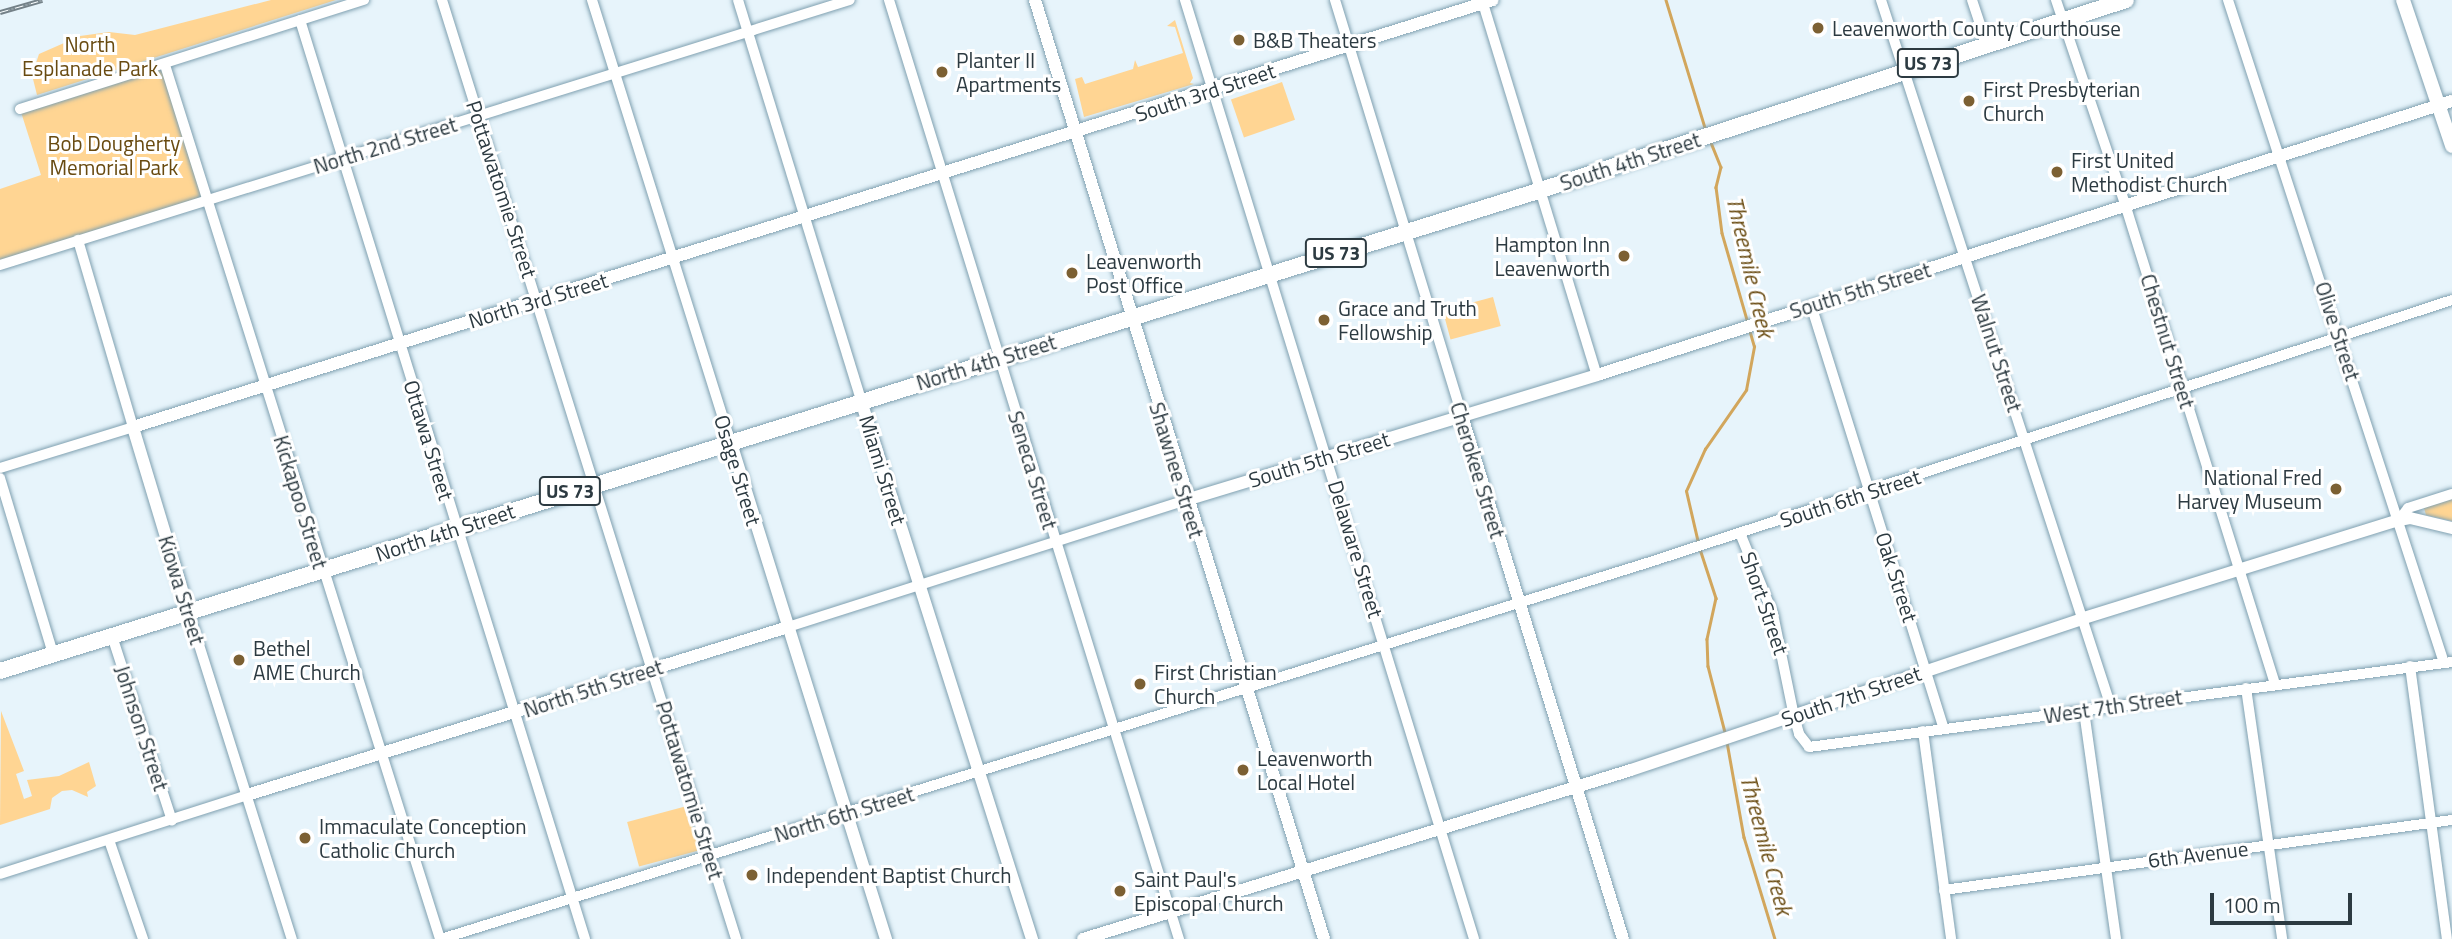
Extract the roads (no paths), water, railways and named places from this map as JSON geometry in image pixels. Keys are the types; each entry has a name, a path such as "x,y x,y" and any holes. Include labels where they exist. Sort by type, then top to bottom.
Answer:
{"highway":[{"name":"South 4th Street","path":"1131,317 1695,141 2126,0"},
{"name":"North 4th Street","path":"0,671 1131,317"}],"main road":[{"path":"2403,0 2445,103 2452,146"}],"street":[{"path":"20,109 364,0"},
{"name":"Pottawatomie Street","path":"442,0 736,939"},
{"name":"Osage Street","path":"592,0 886,939"},
{"name":"Miami Street","path":"738,0 918,584 1032,939"},
{"name":"North 2nd Street","path":"0,265 850,0"},
{"name":"Seneca Street","path":"889,0 1179,939"},
{"name":"Shawnee Street","path":"1035,0 1186,500 1324,939"},
{"name":"Delaware Street","path":"1185,0 1328,457 1474,939"},
{"name":"Cherokee Street","path":"1335,0 1623,939"},
{"name":"Walnut Street","path":"1881,0 2111,707"},
{"path":"1972,0 1987,45"},
{"name":"Chestnut Street","path":"2056,0 2125,204 2275,684"},
{"name":"Olive Street","path":"2228,0 2448,662"},
{"path":"1486,1 1597,375"},
{"name":"South 3rd Street","path":"1077,132 1486,1"},
{"name":"Ottawa Street","path":"300,20 585,939"},
{"name":"Kickapoo Street","path":"165,65 380,753 441,939"},
{"name":"South 5th Street","path":"1186,500 1597,375 2445,103"},
{"name":"North 3rd Street","path":"0,468 1077,132"},
{"name":"Kiowa Street","path":"78,240 189,613 292,939"},
{"name":"South 6th Street","path":"1245,687 1740,533 2452,300"},
{"name":"Oak Street","path":"1811,305 1928,670 1944,729"},
{"path":"0,478 53,654"},
{"name":"South 7th Street","path":"2399,520 2408,508 2452,494"},
{"name":"North 5th Street","path":"0,874 1186,500"},
{"name":"South 7th Street","path":"1083,939 1686,752 2084,618 2399,520 2410,518 2452,528"},
{"name":"Short Street","path":"1740,533 1773,614 1794,716"},
{"name":"Johnson Street","path":"112,636 172,821"},
{"name":"West 7th Street","path":"1794,716 1799,734 1809,747 2448,662"},
{"path":"2410,667 2447,939"},
{"name":"North 6th Street","path":"441,939 848,814 1245,687"},
{"path":"2246,688 2281,939"},
{"path":"2084,710 2116,939"},
{"path":"1923,732 1951,939"},
{"name":"6th Avenue","path":"1944,890 2452,820"},
{"path":"109,840 143,939"}],"waterway":[{"name":"Threemile Creek","path":"1666,0 1706,131"},
{"name":"Threemile Creek","path":"1710,140 1721,167 1716,187 1722,233 1748,323"},
{"name":"Threemile Creek","path":"1698,543 1686,491 1705,449 1746,390 1754,347 1749,329"},
{"name":"Threemile Creek","path":"1700,549 1716,598 1707,639 1708,666 1725,732"},
{"name":"Threemile Creek","path":"1727,742 1744,837 1775,939"}],"railway":[{"path":"0,12 42,0"}],"place":[{"name":"Leavenworth County Courthouse","path":"1818,28"},
{"name":"B&B Theaters","path":"1239,40"},
{"name":"Planter II Apartments","path":"942,72"},
{"name":"First Presbyterian Church","path":"1969,101"},
{"name":"First United Methodist Church","path":"2057,172"},
{"name":"Hampton Inn Leavenworth","path":"1624,256"},
{"name":"Leavenworth Post Office","path":"1072,273"},
{"name":"Grace and Truth Fellowship","path":"1324,320"},
{"name":"National Fred Harvey Museum","path":"2336,489"},
{"name":"Bethel AME Church","path":"239,660"},
{"name":"First Christian Church","path":"1140,684"},
{"name":"Leavenworth Local Hotel","path":"1243,770"},
{"name":"Immaculate Conception Catholic Church","path":"305,838"},
{"name":"Independent Baptist Church","path":"752,875"},
{"name":"Saint Paul's Episcopal Church","path":"1120,891"}],"park label":[{"name":"North Esplanade Park","path":"90,56"},
{"name":"Bob Dougherty Memorial Park","path":"114,155"}]}
